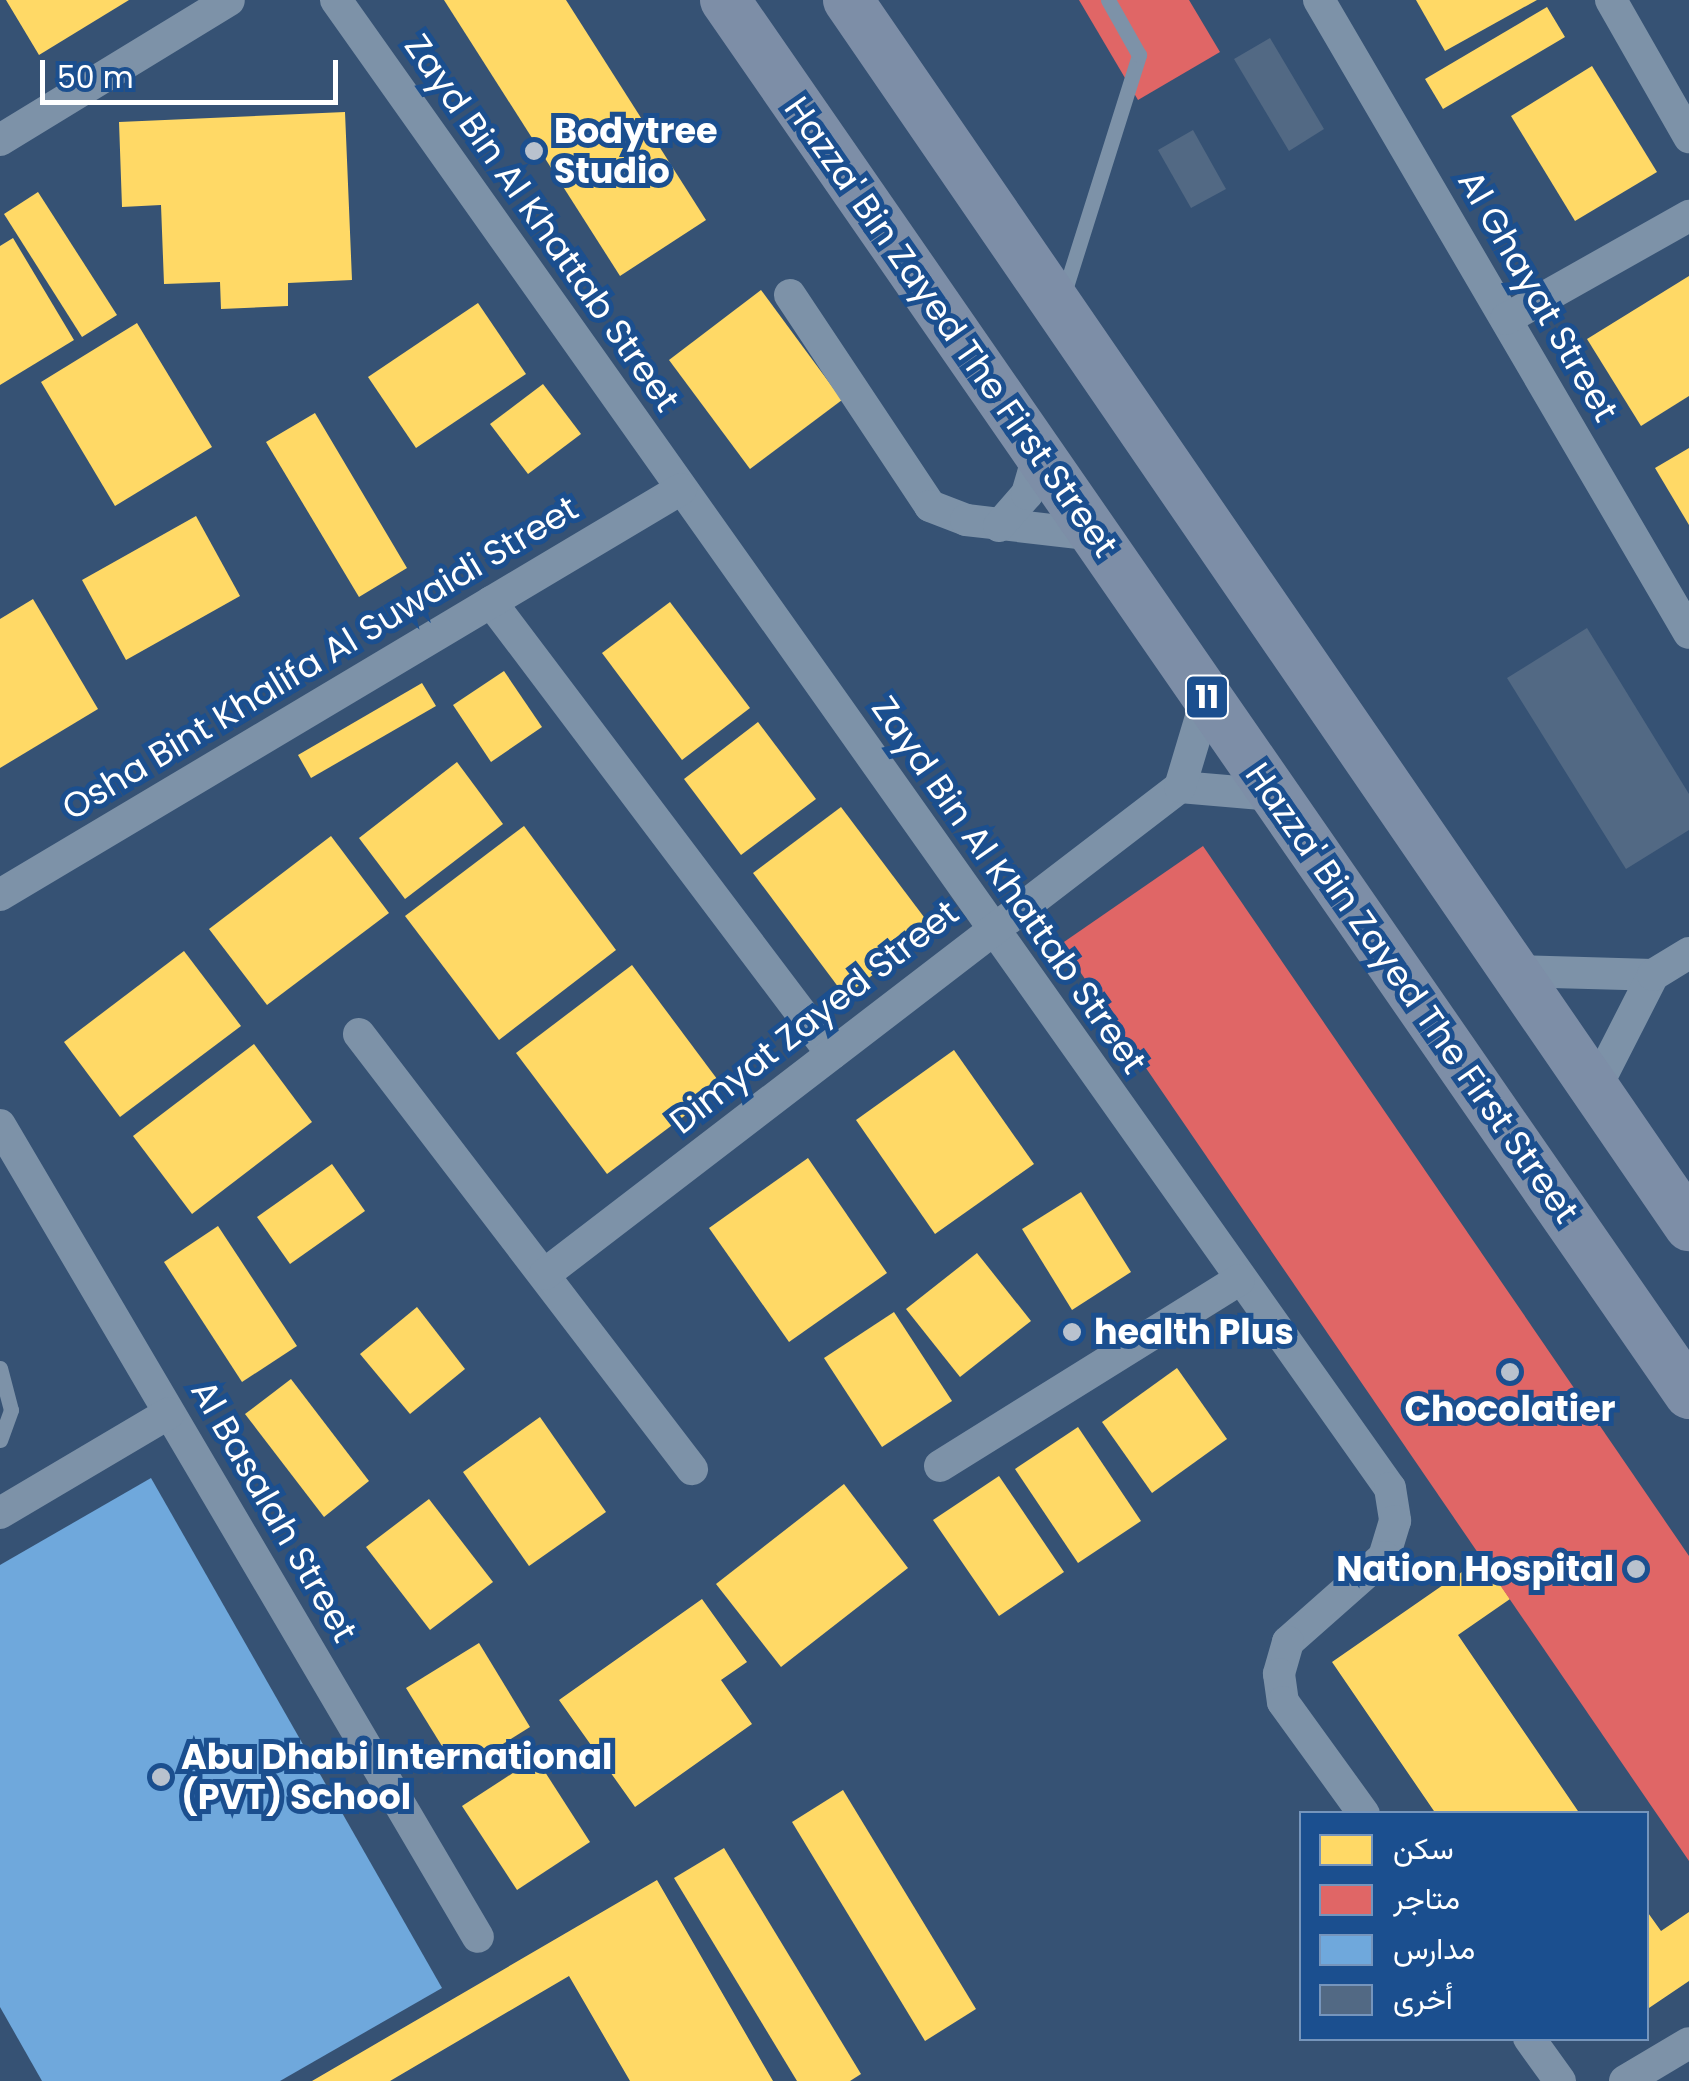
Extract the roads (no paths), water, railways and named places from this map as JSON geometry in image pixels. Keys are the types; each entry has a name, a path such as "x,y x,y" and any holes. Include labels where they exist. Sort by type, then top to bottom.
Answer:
{"main road":[{"name":"Hazza' Bin Zayed The First Street","path":"725,0 1689,1394"},
{"path":"848,0 1689,1226"}],"street":[{"path":"0,140 229,0"},
{"name":"Zayd Bin Al Khattab Street","path":"336,0 1390,1488 1395,1521 1384,1557 1288,1642 1279,1674 1282,1702 1362,1811"},
{"name":"Al Ghayat Street","path":"1319,0 1689,633"},
{"path":"1611,0 1689,136"},
{"path":"1506,319 1689,216"},
{"path":"790,295 922,498 952,517 999,526 1096,535"},
{"path":"999,526 1028,494 1039,453"},
{"name":"Osha Bint Khalifa Al Suwaidi Street","path":"0,895 681,489"},
{"path":"491,602 832,1054"},
{"path":"1207,697 1180,787 1274,795"},
{"name":"Dimyat Zayed Street","path":"546,1274 1180,787"},
{"path":"1594,1089 1653,975 1689,953"},
{"path":"1514,971 1653,975"},
{"path":"359,1034 692,1468"},
{"name":"Al Basalah Street","path":"0,1125 478,1937"},
{"path":"940,1466 1239,1280"},
{"path":"0,1513 170,1412"},
{"path":"1531,2041 1560,2081"},
{"path":"1626,2081 1689,2043"}],"lane":[{"path":"1058,311 1139,55 1108,0"},
{"path":"0,1368 12,1410 0,1440"}],"place":[{"name":"Bodytree Studio","path":"534,151"},
{"name":"health Plus","path":"1072,1332"},
{"name":"Chocolatier","path":"1510,1372"},
{"name":"Nation Hospital","path":"1636,1569"},
{"name":"Abu Dhabi International (PVT) School","path":"161,1777"}]}
